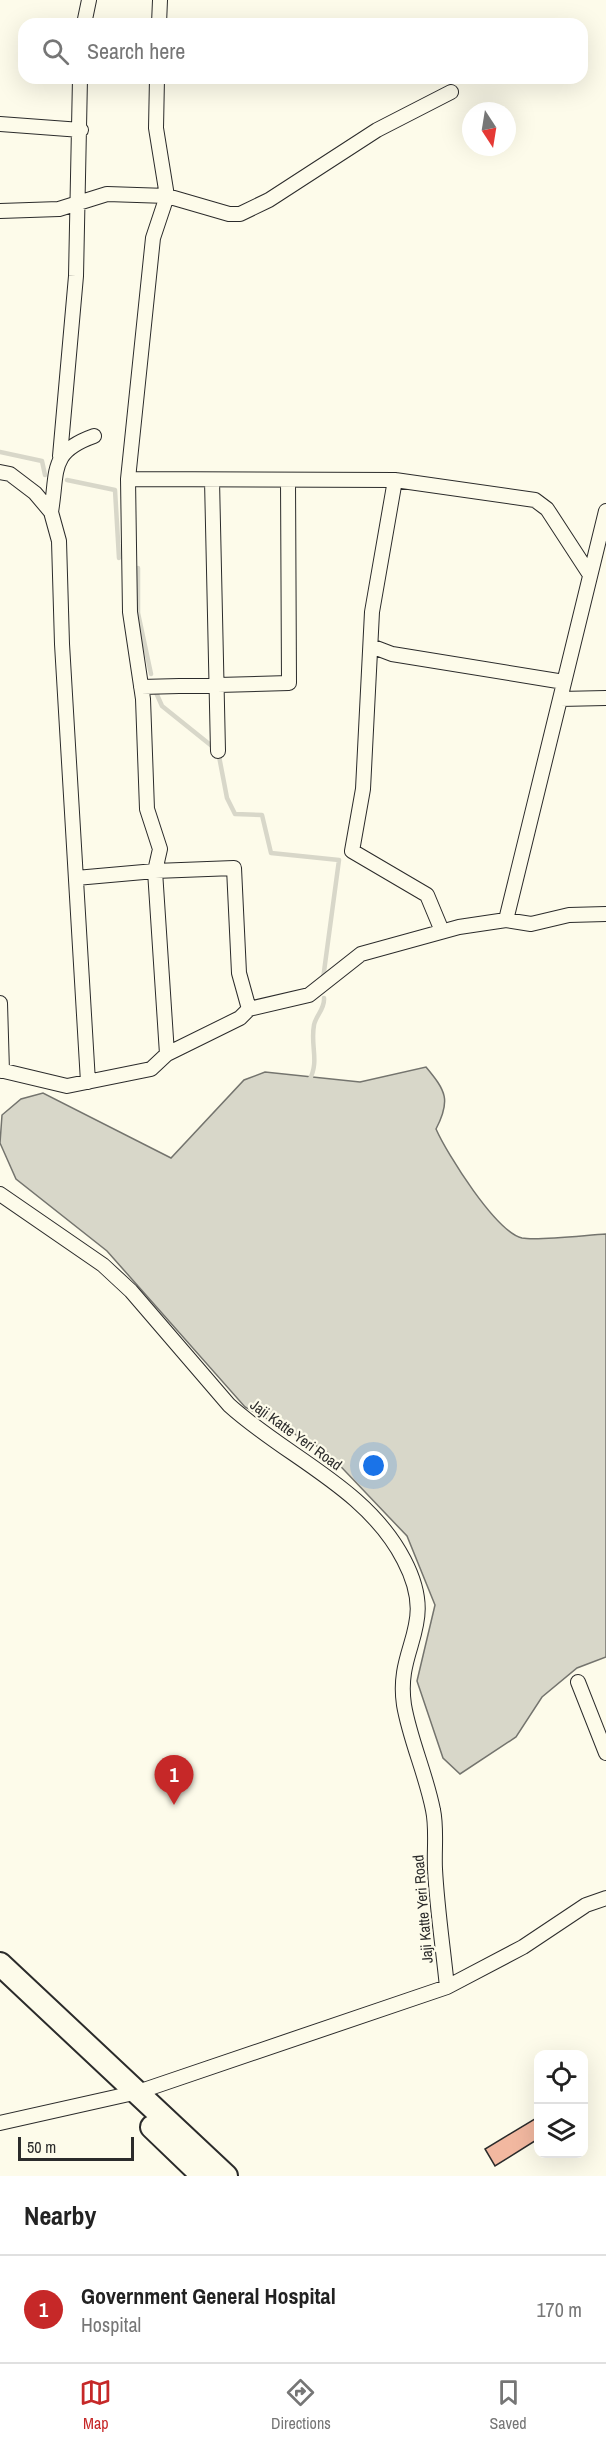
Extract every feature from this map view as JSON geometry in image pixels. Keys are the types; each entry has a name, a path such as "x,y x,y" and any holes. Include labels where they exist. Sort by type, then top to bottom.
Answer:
{"highway":[{"path":"0,1964 130,2095 203,2176"},
{"path":"0,1984 226,2176"}],"street":[{"path":"85,18 89,0"},
{"path":"159,18 160,0"},
{"path":"80,84 80,202 76,276 60,456 51,512 59,542 88,1082"},
{"path":"157,84 156,128 167,196 153,238 128,479 130,612 141,687 147,809 160,849 156,871 167,1054"},
{"path":"0,212 59,209 107,194 167,196 229,214 240,214 268,200 377,130 451,92"},
{"path":"0,124 81,130"},
{"path":"60,456 74,443 94,436"},
{"path":"0,472 10,474 35,493 51,512"},
{"path":"128,479 395,480 535,500 547,509 590,575"},
{"path":"213,480 218,751"},
{"path":"141,687 289,683 288,480"},
{"path":"395,480 372,612 363,789 352,851 427,895 442,931"},
{"path":"506,920 606,511"},
{"path":"371,646 392,654 564,682"},
{"path":"560,699 606,698"},
{"path":"76,878 156,871 234,868 239,973 249,1009"},
{"path":"0,1003 1,1071 67,1086 151,1069 167,1054 240,1018 249,1009 309,995 361,954 442,931 506,920 531,924 569,915 606,914"},
{"name":"Jaji Katte Yeri Road","path":"0,1194 38,1223 70,1241 103,1265 131,1291 229,1405 246,1421 310,1463 366,1510 404,1559 417,1587 419,1604 417,1629 402,1672 404,1705 434,1812 435,1871 447,1986"},
{"path":"578,1682 606,1753"},
{"path":"0,2123 130,2095 447,1986 523,1947 586,1905 606,1898"}],"shaded area":[{"path":"426,1067 444,1096 444,1110 436,1129 450,1156 473,1191 499,1222 511,1233 529,1239 606,1234 606,1657 577,1668 542,1697 516,1737 460,1774 443,1758 417,1681 435,1605 407,1536 326,1451 245,1407 107,1251 16,1179 0,1143 2,1115 21,1099 43,1093 171,1158 244,1080 265,1072 360,1082"}],"building":[{"path":"534,2119 534,2142 495,2166 485,2149"}],"waterway":[{"path":"0,452 42,461 45,475"},
{"path":"67,480 115,490 119,558"},
{"path":"138,568 138,613 151,674"},
{"path":"154,688 162,706 218,751 227,798 235,814 262,815 271,853 339,860 323,979"},
{"path":"309,1081 314,1067 314,1025 324,998"}],"place":[{"name":"Government General Hospital","path":"174,1805"}]}
